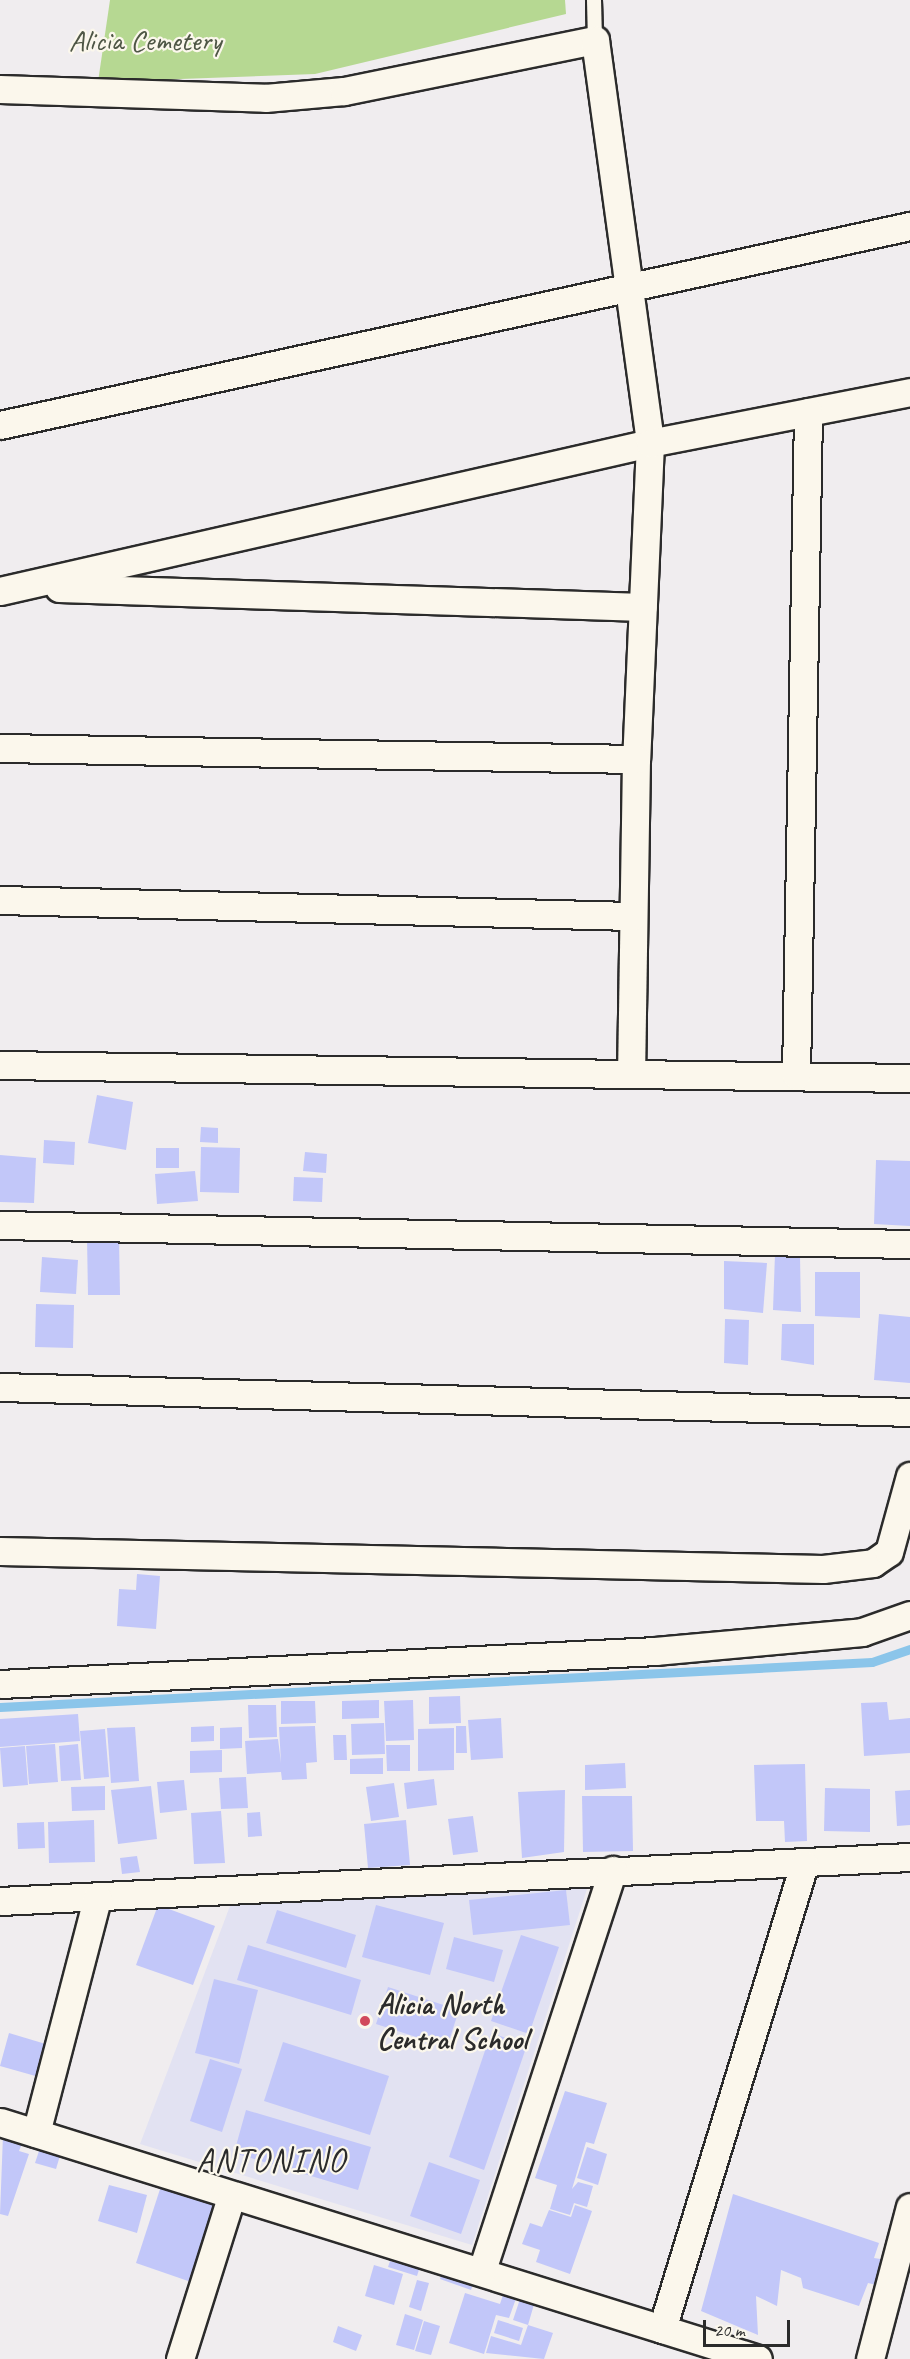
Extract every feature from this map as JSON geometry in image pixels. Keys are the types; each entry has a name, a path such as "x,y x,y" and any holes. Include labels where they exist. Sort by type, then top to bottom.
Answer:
{"street":[{"path":"0,89 265,98 344,92 595,40 625,291 650,443 636,759 631,1073"},
{"path":"0,425 625,291 910,226"},
{"path":"11,589 650,443 910,392"},
{"path":"796,1076 808,412"},
{"path":"11,589 643,607"},
{"path":"0,748 636,759"},
{"path":"0,900 632,916"},
{"path":"0,1065 910,1078"},
{"path":"0,1226 910,1244"},
{"path":"0,1387 910,1412"},
{"path":"0,1551 824,1569 873,1563 889,1552 910,1476"},
{"path":"0,1684 655,1651 862,1632 910,1615"},
{"path":"0,1901 97,1898 613,1870 804,1864 910,1857"},
{"path":"662,2329 804,1864"},
{"path":"482,2270 613,1870"},
{"path":"36,2133 97,1898"},
{"path":"0,2122 231,2197 482,2270 758,2359"},
{"path":"180,2359 231,2197"},
{"path":"870,2359 910,2206"}],"lane":[{"path":"594,0 595,40"}],"shaded area":[{"name":"Alicia North Central School","path":"588,1886 472,2245 140,2144 233,1898"}],"green space":[{"name":"Alicia Cemetery","path":"110,0 565,0 566,14 315,74 98,82"}],"building":[{"path":"97,1095 133,1102 126,1150 88,1143"},
{"path":"201,1127 218,1128 218,1143 200,1142"},
{"path":"44,1140 75,1142 74,1165 43,1163"},
{"path":"201,1147 240,1148 239,1193 200,1192"},
{"path":"156,1148 179,1148 179,1168 156,1168"},
{"path":"305,1152 327,1154 326,1173 303,1171"},
{"path":"0,1155 36,1158 34,1203 0,1202"},
{"path":"876,1160 910,1161 910,1226 874,1224"},
{"path":"195,1171 198,1201 157,1204 155,1174"},
{"path":"294,1177 323,1178 322,1202 293,1201"},
{"path":"87,1238 119,1238 120,1295 88,1295"},
{"path":"775,1254 800,1256 801,1312 773,1310"},
{"path":"42,1257 78,1260 76,1294 40,1292"},
{"path":"724,1261 767,1263 763,1313 724,1309"},
{"path":"815,1272 860,1272 860,1318 815,1316"},
{"path":"36,1304 74,1305 73,1348 35,1347"},
{"path":"879,1314 910,1317 910,1383 874,1380"},
{"path":"725,1319 749,1320 748,1365 724,1363"},
{"path":"782,1324 814,1324 814,1365 781,1360"},
{"path":"137,1574 160,1576 156,1629 117,1626 119,1589 136,1590"},
{"path":"460,1696 461,1723 429,1724 429,1697"},
{"path":"379,1700 379,1718 342,1719 342,1701"},
{"path":"413,1700 414,1740 386,1741 384,1701"},
{"path":"281,1701 315,1701 316,1723 281,1724"},
{"path":"887,1702 889,1720 910,1718 910,1753 864,1756 861,1703"},
{"path":"248,1705 276,1705 277,1737 249,1738"},
{"path":"78,1714 80,1741 0,1747 0,1719"},
{"path":"501,1718 503,1758 471,1760 468,1720"},
{"path":"384,1723 385,1754 352,1755 351,1724"},
{"path":"214,1726 214,1741 191,1742 191,1727"},
{"path":"315,1726 317,1762 306,1763 307,1779 282,1780 281,1772 247,1774 245,1741 278,1739 281,1763 279,1727"},
{"path":"456,1726 466,1726 467,1753 456,1753"},
{"path":"135,1727 139,1781 111,1783 107,1728"},
{"path":"242,1727 242,1748 220,1749 220,1728"},
{"path":"454,1728 454,1770 418,1771 418,1729"},
{"path":"105,1729 109,1777 84,1779 80,1731"},
{"path":"333,1735 346,1735 347,1760 334,1760"},
{"path":"55,1744 58,1782 29,1784 26,1746"},
{"path":"78,1744 81,1780 61,1781 59,1746"},
{"path":"386,1745 410,1745 410,1771 387,1771"},
{"path":"25,1746 28,1785 3,1787 0,1748"},
{"path":"222,1750 222,1772 190,1773 190,1751"},
{"path":"383,1758 383,1774 350,1774 350,1759"},
{"path":"625,1763 626,1788 585,1790 585,1765"},
{"path":"805,1764 807,1841 785,1842 784,1821 756,1821 754,1765"},
{"path":"246,1777 248,1808 221,1809 219,1778"},
{"path":"434,1779 437,1805 407,1809 404,1783"},
{"path":"184,1780 187,1810 160,1813 157,1782"},
{"path":"394,1783 399,1817 371,1821 366,1787"},
{"path":"105,1786 105,1810 72,1811 71,1787"},
{"path":"151,1786 157,1839 118,1844 111,1790"},
{"path":"825,1788 870,1789 870,1832 824,1831"},
{"path":"565,1790 564,1852 522,1858 518,1792"},
{"path":"910,1790 910,1825 897,1826 895,1791"},
{"path":"582,1796 632,1796 633,1851 583,1852"},
{"path":"221,1811 225,1863 194,1864 191,1813"},
{"path":"260,1812 262,1836 248,1837 247,1813"},
{"path":"473,1816 478,1852 453,1855 448,1819"},
{"path":"94,1820 95,1862 49,1863 48,1822"},
{"path":"406,1820 410,1865 368,1868 364,1824"},
{"path":"44,1822 45,1848 18,1849 17,1823"},
{"path":"137,1856 140,1872 122,1874 120,1858"},
{"path":"566,1890 570,1925 473,1935 469,1900"},
{"path":"158,1905 215,1926 193,1985 136,1965"},
{"path":"376,1905 444,1923 430,1975 362,1957"},
{"path":"277,1910 356,1935 346,1968 266,1943"},
{"path":"521,1935 559,1947 529,2034 491,2021"},
{"path":"454,1937 503,1950 494,1982 446,1969"},
{"path":"248,1945 361,1980 351,2015 237,1980"},
{"path":"214,1979 258,1990 239,2064 195,2053"},
{"path":"388,1987 459,2010 447,2047 376,2024"},
{"path":"9,2033 49,2045 39,2077 0,2066"},
{"path":"491,2033 527,2045 484,2170 449,2157"},
{"path":"283,2042 389,2076 370,2135 264,2101"},
{"path":"210,2059 242,2069 222,2132 190,2121"},
{"path":"565,2091 607,2103 594,2144 586,2142 572,2189 578,2182 593,2186 587,2207 574,2203 570,2215 550,2209 557,2185 535,2178"},
{"path":"246,2110 371,2147 358,2190 234,2153"},
{"path":"3,2135 23,2141 19,2151 29,2154 8,2216 0,2214"},
{"path":"42,2142 62,2149 56,2169 35,2163"},
{"path":"587,2147 607,2154 598,2185 577,2178"},
{"path":"429,2162 480,2180 461,2234 410,2216"},
{"path":"162,2183 218,2202 191,2282 136,2263"},
{"path":"109,2185 147,2195 137,2233 98,2221"},
{"path":"733,2194 879,2243 874,2258 887,2260 881,2286 868,2283 859,2306 803,2288 801,2278 781,2270 777,2306 756,2296 758,2335 701,2311"},
{"path":"575,2205 592,2211 570,2274 536,2262 540,2250 522,2244 530,2223 542,2227 549,2210 571,2217"},
{"path":"404,2254 422,2260 417,2276 388,2267 390,2261 402,2264"},
{"path":"374,2265 403,2274 394,2305 365,2296"},
{"path":"445,2265 476,2275 471,2290 440,2279"},
{"path":"417,2280 429,2283 421,2311 409,2307"},
{"path":"505,2289 518,2293 509,2318 496,2315 484,2354 449,2343 465,2293 500,2304"},
{"path":"521,2296 535,2301 528,2325 513,2320"},
{"path":"405,2314 423,2320 414,2350 396,2345"},
{"path":"498,2320 523,2328 519,2341 494,2333"},
{"path":"424,2321 440,2326 431,2355 415,2351"},
{"path":"528,2325 553,2333 544,2359 486,2353 491,2336 521,2345"},
{"path":"338,2326 362,2335 356,2351 333,2342"}],"waterway":[{"path":"0,1707 872,1662 910,1649"}],"place":[{"name":"Alicia North Central School","path":"365,2021"}],"district":[{"name":"ANTONINO","path":"271,2161"}]}
